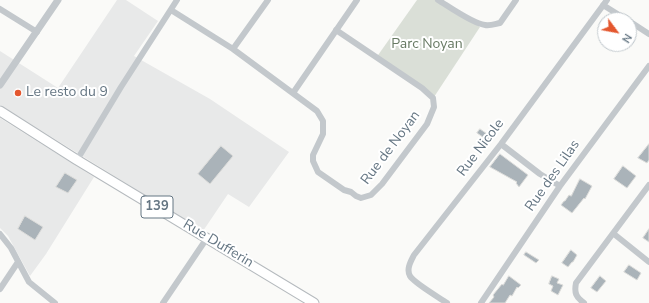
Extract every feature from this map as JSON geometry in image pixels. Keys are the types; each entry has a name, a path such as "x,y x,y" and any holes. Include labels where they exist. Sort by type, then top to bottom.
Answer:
{"main road":[{"name":"Rue Dufferin","path":"0,111 77,160 314,303"}],"street":[{"path":"0,85 58,0"},
{"path":"77,160 170,10 178,0"},
{"path":"233,49 268,0"},
{"path":"293,93 357,0"},
{"path":"438,0 470,19 487,26 500,23 516,0"},
{"path":"605,3 616,12"},
{"name":"Rue Nicole","path":"447,303 416,282 410,276 408,268 414,255 500,144 605,3"},
{"path":"0,9 37,32"},
{"name":"Rue de Noyan","path":"170,10 233,49 317,111 323,121 323,134 313,155 313,161 318,172 344,190 361,198 371,195 382,184 427,124 434,107 433,98 422,88 336,30"},
{"path":"637,27 649,34"},
{"name":"Rue des Lilas","path":"481,303 560,186 649,66"},
{"path":"500,144 540,174 560,186"},
{"path":"584,303 577,298 574,292 576,283 614,234 649,185"},
{"path":"0,234 11,248 29,282 55,303"},
{"path":"614,234 649,262"},
{"path":"163,303 207,238"},
{"path":"0,289 18,262"}],"shaded area":[{"path":"117,0 126,0 158,21 134,56 210,99 289,152 249,207 228,194 203,231 0,105 0,51 58,88"},
{"path":"0,118 94,177 46,254 30,276 8,236 0,228"}],"green space":[{"name":"Parc Noyan","path":"417,0 438,0 480,27 434,97 376,58"}],"building":[{"path":"480,129 493,138 490,142 477,133"},
{"path":"649,144 649,160 647,163 638,158"},
{"path":"221,146 233,156 210,184 198,174"},
{"path":"500,154 528,175 519,187 516,183 517,182 490,167"},
{"path":"623,166 636,176 627,188 614,179"},
{"path":"65,173 77,180 68,193 56,187"},
{"path":"580,179 592,186 585,199 584,198 572,213 561,205 569,195 571,196"},
{"path":"25,216 43,227 35,240 18,229"},
{"path":"649,229 649,242 643,238"},
{"path":"571,250 577,255 568,267 562,263"},
{"path":"526,252 539,260 536,263 524,255"},
{"path":"629,265 641,273 637,280 624,272"},
{"path":"509,276 521,285 518,288 517,287 512,296 510,295 505,303 489,303 494,297 493,295 502,284 503,285"},
{"path":"552,276 559,279 557,283 563,285 558,295 551,291 553,286 549,284"},
{"path":"600,276 606,281 597,292 591,288"}],"place":[{"name":"Le resto du 9","path":"18,93"}]}
